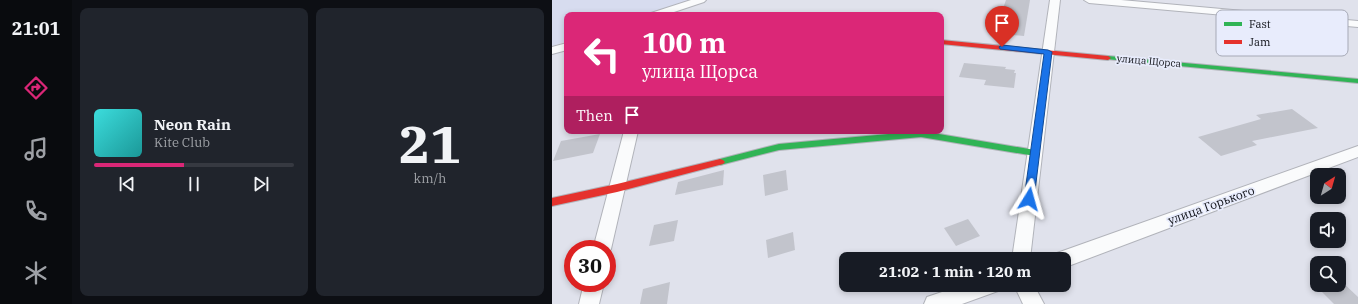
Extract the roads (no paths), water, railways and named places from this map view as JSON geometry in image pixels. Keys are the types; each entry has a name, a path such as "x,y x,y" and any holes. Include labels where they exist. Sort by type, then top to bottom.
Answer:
{"street":[{"path":"664,12 701,0"},
{"path":"1022,252 1055,0"},
{"path":"1089,0 1216,11"},
{"path":"1348,23 1358,24"},
{"name":"улица Щорса","path":"944,42 1358,81"},
{"path":"552,51 564,47"},
{"path":"552,58 564,56"},
{"path":"604,240 630,134"},
{"path":"552,202 617,188 779,147 921,134 1035,153"},
{"name":"улица Горького","path":"1071,256 1358,151"},
{"path":"589,304 592,292"},
{"path":"934,304 970,292"},
{"path":"1028,292 1034,304"}]}
